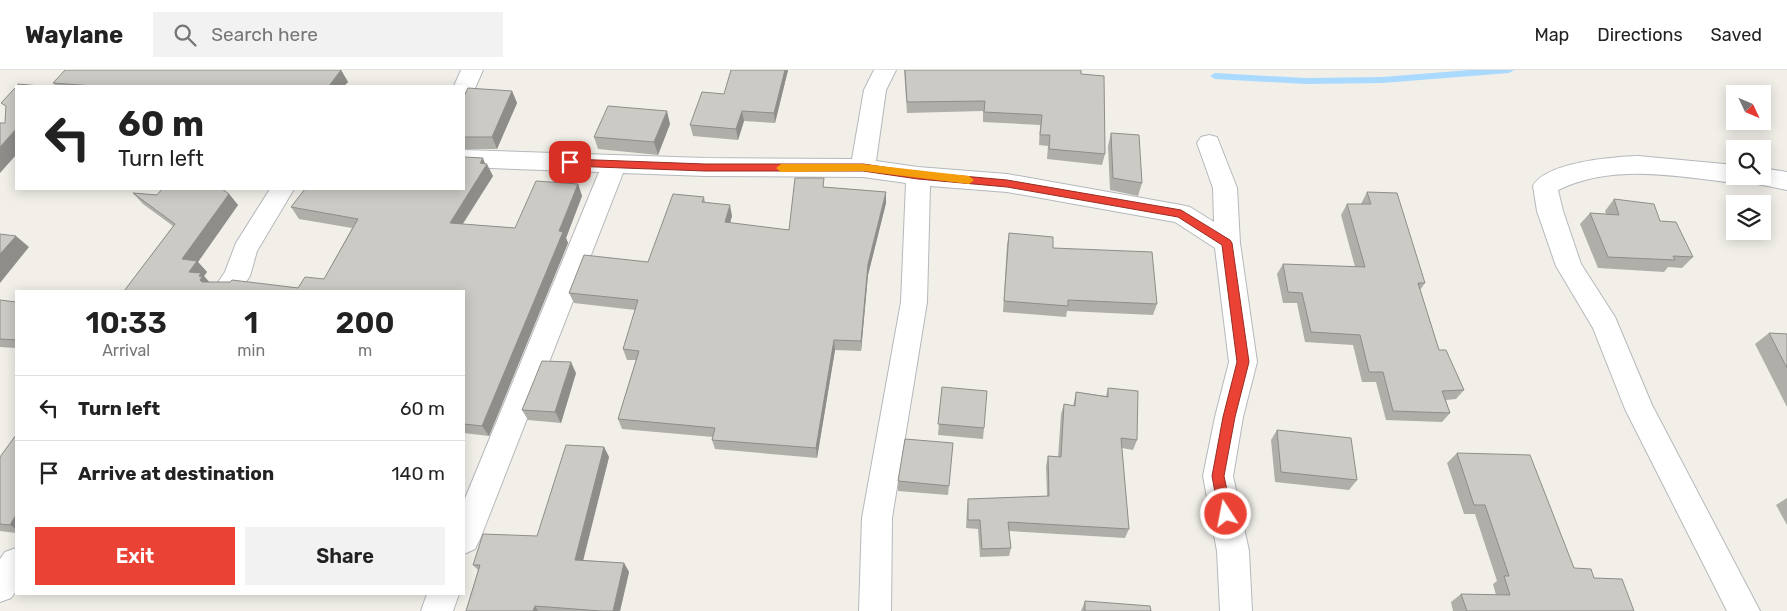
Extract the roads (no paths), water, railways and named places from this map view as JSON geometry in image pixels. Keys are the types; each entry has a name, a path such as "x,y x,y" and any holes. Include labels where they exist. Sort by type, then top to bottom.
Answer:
{"street":[{"path":"465,88 472,70"},
{"path":"863,168 875,90 886,70"},
{"path":"1209,143 1224,188 1227,243 1243,362 1229,417 1218,476 1233,551 1236,611"},
{"path":"465,158 750,168 863,168 918,176 1015,184 1181,214 1227,243"},
{"path":"465,536 614,164"},
{"path":"1726,173 1672,167 1614,166 1580,171 1545,186 1552,219 1569,266 1605,325 1638,409 1744,611"},
{"path":"875,611 877,518 914,302 918,176"},
{"path":"1771,178 1787,180"},
{"path":"226,290 237,276 245,250 281,190"},
{"path":"0,587 15,564"},
{"path":"437,611 443,595"}],"waterway":[{"path":"1215,76 1306,81 1382,80 1509,70"}]}
